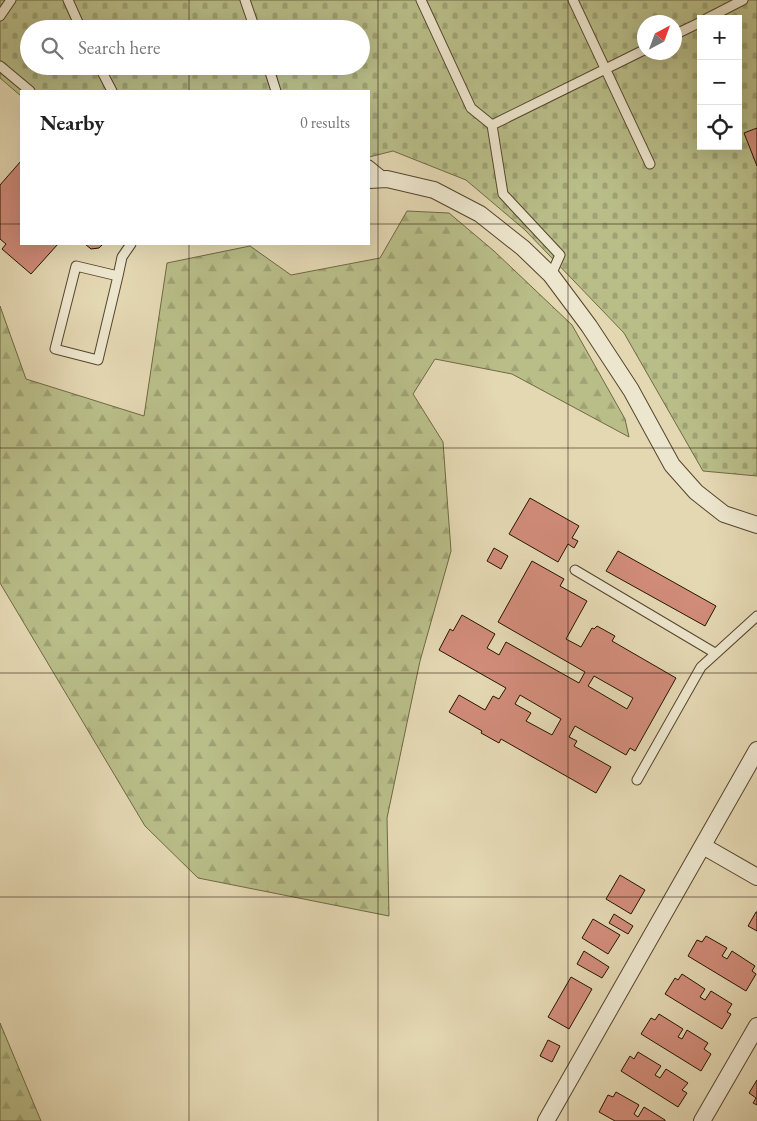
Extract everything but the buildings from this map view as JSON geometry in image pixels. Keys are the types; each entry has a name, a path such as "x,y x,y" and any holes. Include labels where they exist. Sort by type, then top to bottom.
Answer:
{"street":[{"path":"370,180 387,179 434,190 480,214 523,248 551,275 589,326 631,390 672,465 696,492 724,514 757,525"},
{"path":"546,1121 757,750"},
{"path":"703,846 757,877"},
{"path":"702,1121 757,1026"}],"lane":[{"path":"0,16 11,0"},
{"path":"68,0 77,20"},
{"path":"245,0 252,20"},
{"path":"420,0 470,108 492,125 503,194 560,254 551,275"},
{"path":"573,0 650,164"},
{"path":"714,15 743,0"},
{"path":"682,31 697,24"},
{"path":"492,125 637,54"},
{"path":"0,66 29,90"},
{"path":"104,75 112,90"},
{"path":"271,75 276,90"},
{"path":"370,166 387,179"},
{"path":"118,276 76,266 55,349 98,360 118,276 122,257 130,245"},
{"path":"574,570 715,653"},
{"path":"637,780 701,667 757,616"}],"green space":[{"path":"0,0 757,0 757,476 703,471 624,333 525,230 466,180 393,151 370,157 370,90 20,90 20,95 0,78"},
{"path":"407,211 449,213 494,251 572,325 625,419 629,437 512,374 435,359 413,394 443,442 451,551 420,661 387,818 389,916 198,878 145,826 0,583 0,306 26,379 144,416 167,263 250,246 291,275 380,258"},
{"path":"0,1023 41,1121 0,1121"}]}
